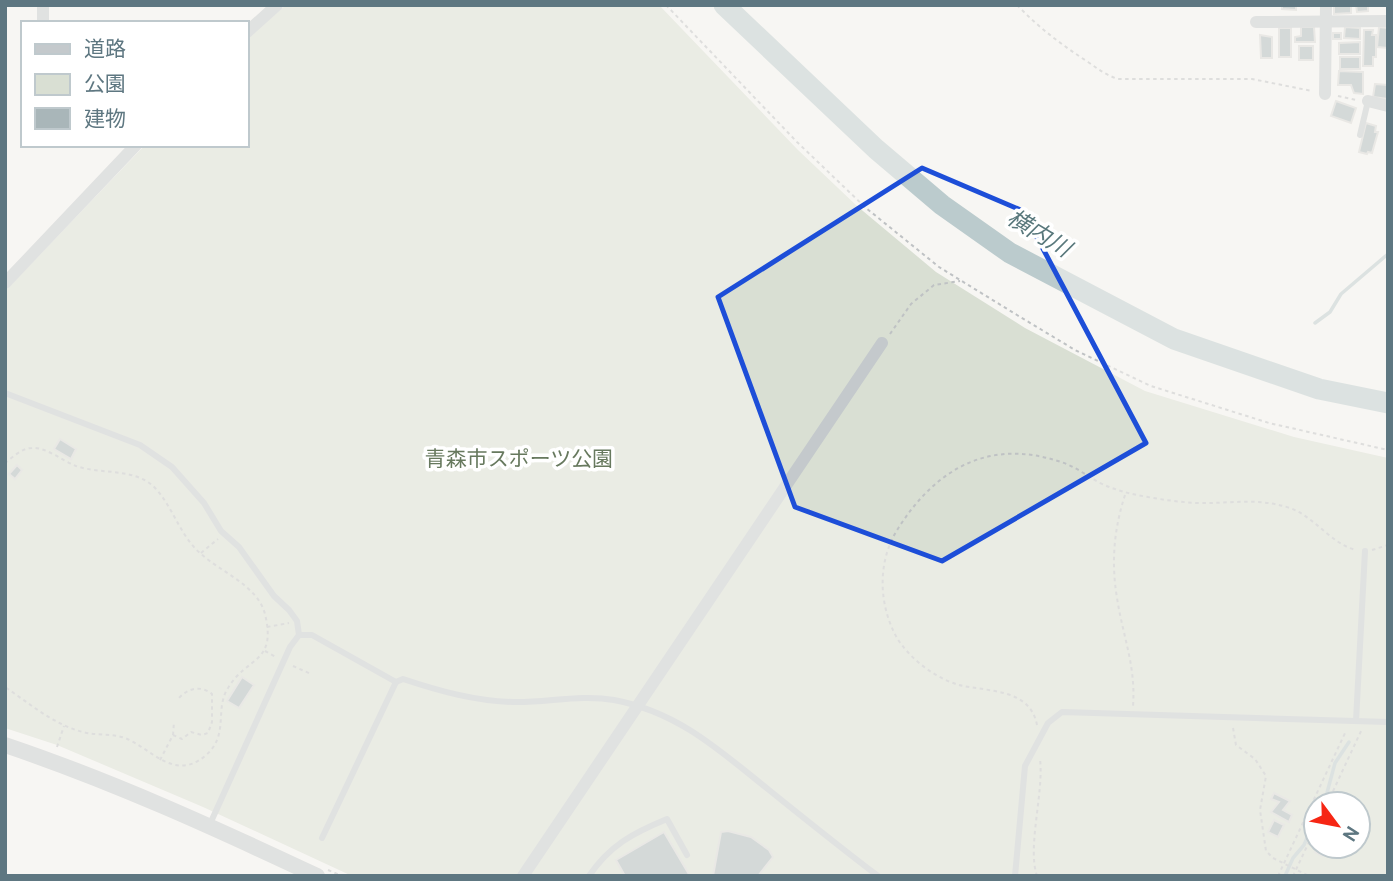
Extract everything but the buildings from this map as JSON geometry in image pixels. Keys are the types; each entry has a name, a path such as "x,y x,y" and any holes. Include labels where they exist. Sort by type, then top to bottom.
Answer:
{"street":[{"path":"248,31 277,5"},
{"path":"1325,94 1326,5"},
{"path":"1256,22 1388,21"},
{"path":"1368,102 1388,106"},
{"path":"5,283 134,147"},
{"path":"5,262 18,269"},
{"path":"523,876 882,343"},
{"path":"5,745 100,780 317,876"}],"lane":[{"path":"1360,135 1368,102"},
{"path":"5,393 131,441 153,453 180,475 204,503 221,531 239,547 274,596 297,621 299,635 290,647 209,826"},
{"path":"1354,721 1365,551"},
{"path":"299,635 319,638 396,682"},
{"path":"323,838 396,682 403,679 449,694 512,702 589,698 611,699 638,705 696,732 878,876"},
{"path":"1015,876 1025,766 1048,723 1062,712 1388,722"},
{"path":"589,876 616,844 667,819 687,855"}],"path":[{"path":"666,5 797,142 856,198 939,267 961,281 1075,350 1151,386 1269,423 1388,450"},
{"path":"1017,5 1041,29 1066,48 1106,75 1118,79 1252,79 1368,102"},
{"path":"882,343 911,304 934,285 961,281"},
{"path":"5,463 29,447 38,448 77,466 133,476 145,481 155,488 186,540 200,554 256,594 267,627 265,651 258,660 238,674 224,694 219,735 212,749 198,761 178,765 160,760 131,740 120,736 80,732 35,709 5,687"},
{"path":"1037,876 1034,856 1041,769 1034,713 1004,692 957,684 922,666 907,652 897,637 885,606 882,587 895,531 926,490 958,468 976,460 996,455 1042,458 1062,462 1125,493 1187,502 1256,500 1293,509 1353,550 1365,551 1388,545"},
{"path":"1125,493 1112,557 1117,600 1132,661 1132,714"},
{"path":"200,554 224,534"},
{"path":"267,627 297,621"},
{"path":"173,735 182,738 191,732 202,735 210,729 213,713 212,694 206,689 190,689 179,698"},
{"path":"1233,717 1236,745 1255,759 1266,776 1259,810 1266,851 1284,864 1309,876"},
{"path":"1279,876 1354,721"},
{"path":"160,760 173,735 174,722"},
{"path":"1334,790 1366,722"},
{"path":"56,749 65,725"},
{"path":"210,729 219,735"},
{"path":"1293,876 1302,857"}],"highlighted area":[{"path":"922,168 1023,211 1146,443 942,561 795,507 718,297"}],"green space":[{"name":"青森市スポーツ公園","path":"286,5 659,5 798,150 857,206 936,272 1025,328 1145,391 1294,437 1388,458 1388,876 352,876 203,807 57,745 5,728 5,291 143,147 248,147 248,37"}],"waterway":[{"name":"横内川","path":"724,5 876,149 942,205 1010,253 1174,339 1319,389 1388,403"},
{"path":"1315,323 1330,312 1341,294 1388,254"},
{"path":"1328,790 1335,763 1349,742"},
{"path":"1285,876 1293,858 1302,847"}]}
